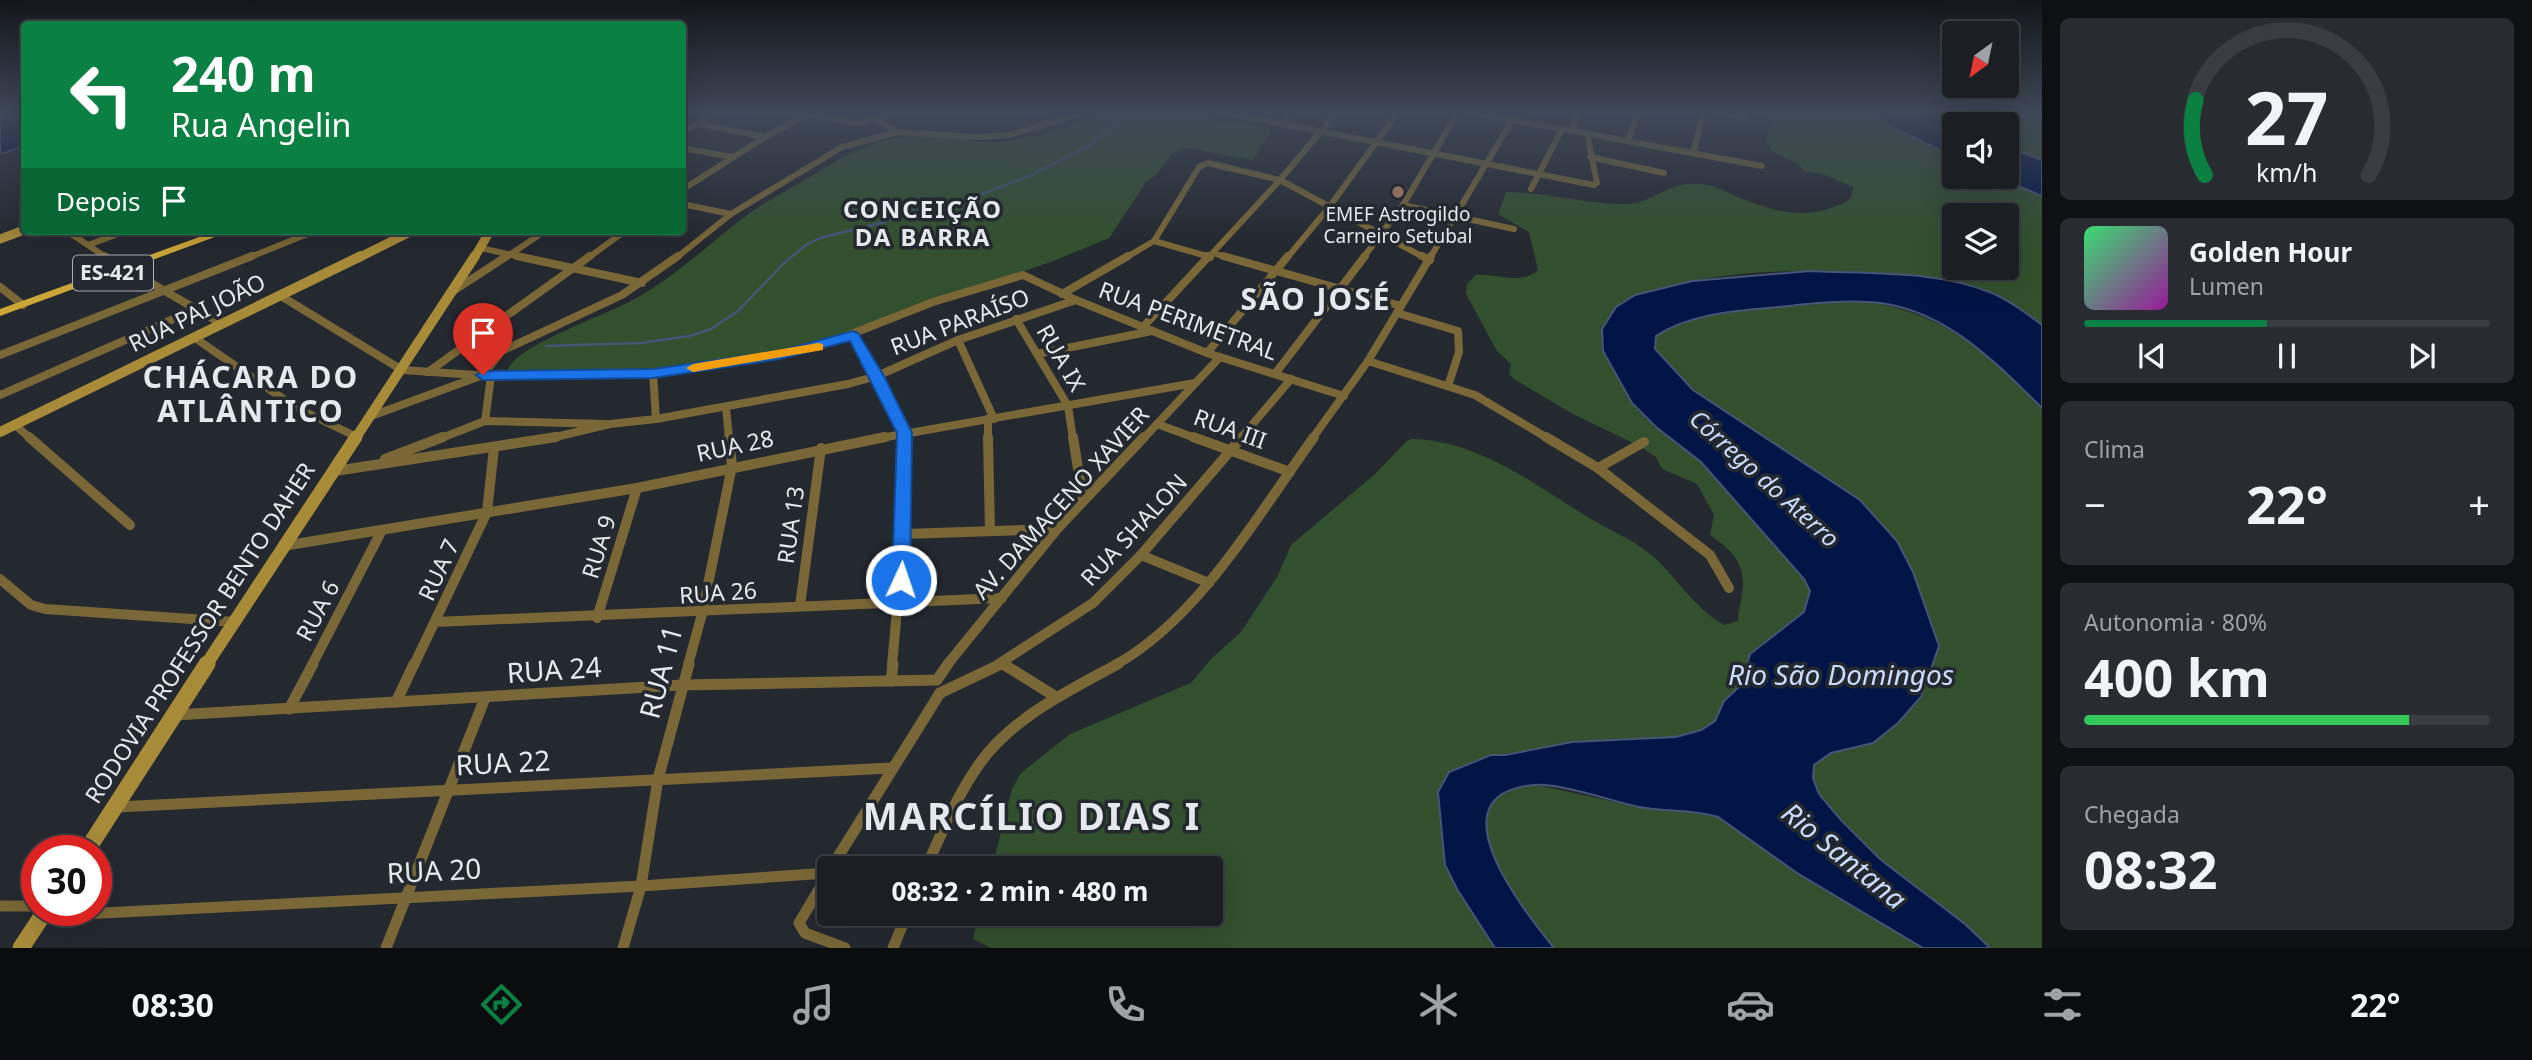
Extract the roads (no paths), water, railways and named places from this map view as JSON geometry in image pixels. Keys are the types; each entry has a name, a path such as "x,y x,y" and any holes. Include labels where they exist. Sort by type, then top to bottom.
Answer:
{"main road":[{"name":"ES-421","path":"0,313 215,235"}],"street":[{"path":"729,156 733,157"},
{"path":"485,421 487,376 500,354 510,346 597,307 642,283 731,214 827,156"},
{"path":"1143,327 1300,156"},
{"path":"1208,352 1330,206 1366,156"},
{"path":"1275,374 1403,205 1434,156"},
{"path":"1446,156 1588,185 1597,183 1590,156"},
{"path":"932,856 958,799 981,762 1003,738 1056,697 1132,656 1168,626 1209,583 1368,362 1491,156"},
{"path":"1531,189 1547,156"},
{"path":"1591,156 1664,173"},
{"path":"1706,156 1762,166"},
{"path":"686,187 733,157"},
{"path":"1062,294 1154,241 1199,167 1208,163 1280,180 1430,260"},
{"path":"686,205 731,214"},
{"path":"1403,205 1514,229"},
{"path":"0,239 21,231"},
{"path":"73,235 124,269 222,324"},
{"path":"88,245 115,235"},
{"path":"0,355 305,235"},
{"name":"RUA PAI JOÃO","path":"0,432 404,235"},
{"name":"RODOVIA PROFESSOR BENTO DAHER","path":"97,835 237,622 283,546 456,290 489,235"},
{"path":"456,290 539,235"},
{"path":"428,372 619,235"},
{"path":"1154,241 1338,289 1458,331 1461,341 1458,358 1447,386"},
{"path":"481,248 642,283"},
{"path":"281,296 402,370 487,376 653,373 780,355 853,335 933,302 1021,275"},
{"name":"RUA PERIMETRAL","path":"1021,275 1076,300 1220,357 1344,396"},
{"path":"0,287 23,304"},
{"name":"RUA PARAÍSO","path":"367,466 485,421 610,424 656,419 822,390 877,376 958,340 1076,300"},
{"path":"0,395 196,309"},
{"name":"RUA IX","path":"1016,319 1068,405 1083,500"},
{"path":"1037,354 1152,331"},
{"path":"853,335 905,433 904,534 891,681"},
{"path":"195,338 316,419 357,437"},
{"path":"958,340 991,419 990,531"},
{"name":"AV. DAMACENO XAVIER","path":"937,680 957,650 1057,529 1220,357"},
{"path":"1368,362 1486,400 1598,468 1710,555 1729,588"},
{"path":"653,373 656,419"},
{"path":"374,415 487,376"},
{"name":"RUA SHALON","path":"940,694 1002,663 1093,603 1141,555 1291,379"},
{"name":"RUA 28","path":"283,546 638,488 821,448 1195,383"},
{"name":"RUA 11","path":"623,948 641,886 658,779 702,614 732,466 726,407"},
{"name":"RUA PARAÍSO","path":"335,471 584,432 610,424"},
{"name":"RUA III","path":"1157,424 1290,472"},
{"path":"15,425 130,525"},
{"path":"1598,468 1644,442"},
{"name":"RUA 7","path":"396,702 487,512 495,447"},
{"name":"RUA 13","path":"800,606 821,448"},
{"name":"RUA 9","path":"597,618 638,488"},
{"path":"904,534 1057,529"},
{"name":"RUA 6","path":"289,709 382,530"},
{"path":"1141,555 1209,583"},
{"path":"0,579 31,605 45,608 237,622"},
{"name":"RUA 26","path":"436,622 702,614 800,606 1002,598"},
{"path":"1002,663 1056,697"},
{"path":"838,856 891,768 940,694 937,680"},
{"name":"RUA 24","path":"175,715 682,685 937,680"},
{"path":"386,948 485,698"},
{"name":"RUA 22","path":"117,807 891,768"},
{"name":"RUA 20","path":"112,908 641,886 817,871"},
{"path":"817,890 802,914 801,928 812,936 845,948"},
{"name":"RUA 20","path":"0,906 21,908"},
{"path":"21,948 33,926"},
{"path":"893,948 902,926"}],"water":[{"path":"2019,156 2042,160 2042,196 2019,186"},
{"name":"Rio São Domingos","path":"1810,271 1902,274 1948,280 1992,293 2012,303 2042,325 2042,408 1965,338 1920,314 1895,306 1844,302 1739,311 1682,323 1656,336 1655,349 1693,390 1860,500 1897,541 1913,572 1939,646 1921,697 1898,723 1873,743 1831,753 1814,765 1813,778 1819,794 1881,860 1965,924 1990,948 1923,948 1797,873 1718,817 1639,807 1545,785 1504,793 1489,808 1487,830 1494,855 1507,882 1554,948 1495,948 1457,889 1445,865 1438,792 1449,772 1491,755 1505,755 1572,742 1676,737 1701,730 1715,721 1724,701 1741,685 1750,654 1804,612 1810,591 1804,579 1701,462 1656,427 1632,403 1603,351 1602,329 1616,307 1635,295 1692,281"}],"waterway":[{"path":"546,346 640,343 690,336 711,329 738,311 785,262 806,245 820,238 972,198 1029,176 1069,156"}],"place":[{"name":"EMEF Astrogildo Carneiro Setubal","path":"1398,192"}],"district":[{"name":"CONCEIÇÃO DA BARRA","path":"923,224"},
{"name":"SÃO JOSÉ","path":"1316,300"},
{"name":"CHÁCARA DO ATLÂNTICO","path":"251,395"},
{"name":"MARCÍLIO DIAS I","path":"1032,817"}],"water label":[{"name":"Córrego do Aterro","path":"1764,479"},
{"name":"Rio Santana","path":"1844,856"}]}
